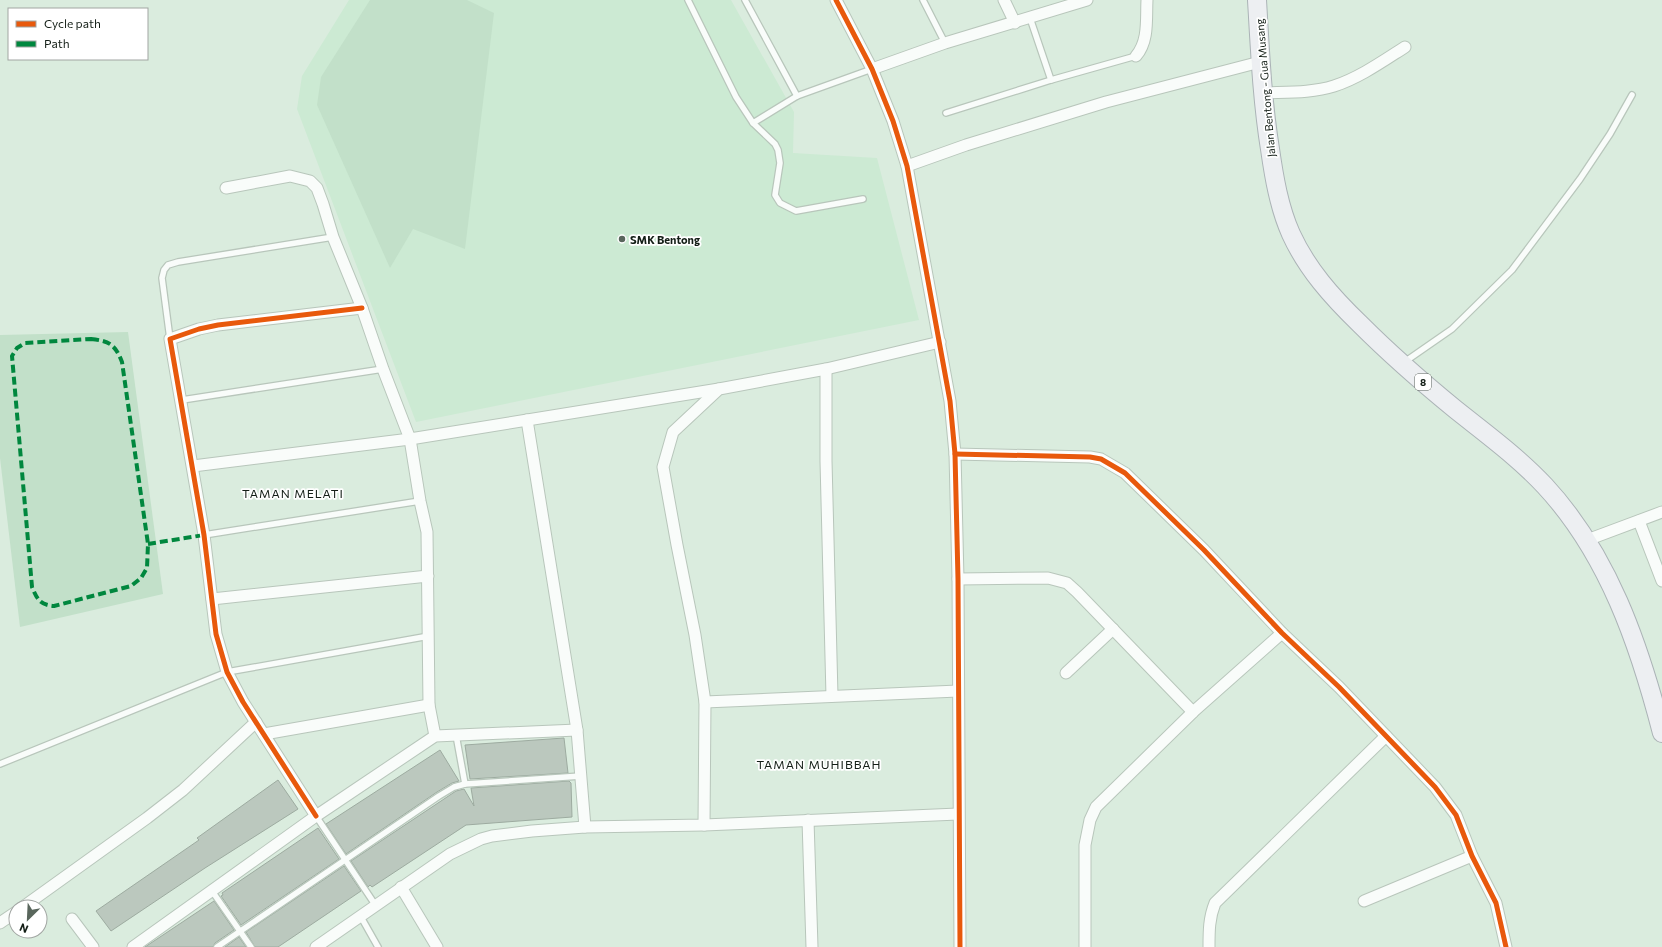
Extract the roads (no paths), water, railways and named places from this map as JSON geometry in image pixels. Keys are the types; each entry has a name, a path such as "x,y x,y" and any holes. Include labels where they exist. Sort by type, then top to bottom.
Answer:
{"main road":[{"name":"Jalan Bentong - Gua Musang","path":"1257,0 1260,62 1273,172 1280,202 1291,233 1304,257 1321,283 1345,309 1402,364 1520,462 1544,485 1569,515 1587,540 1603,568 1630,631 1655,705 1662,733"}],"street":[{"path":"836,0 872,69 893,121 907,166 950,401 955,454 958,579 958,814 960,947"},
{"path":"1004,0 1015,23"},
{"path":"872,69 945,43 1087,0"},
{"path":"1136,56 1141,50 1145,39 1147,0"},
{"path":"1263,93 1296,92 1334,86 1377,64 1405,47"},
{"path":"907,166 973,143 1091,106 1260,62"},
{"path":"226,188 290,176 310,181 317,188 333,237 362,308 383,369 410,439 420,501 427,532 429,705 435,736"},
{"path":"316,816 256,722 227,672 216,634 204,535 182,400 170,339 199,329 218,325 362,308"},
{"path":"193,466 410,439 719,389 826,369 940,342"},
{"path":"826,369 826,461 832,696"},
{"path":"704,825 705,702 695,635 663,466 673,432 719,389"},
{"path":"527,420 577,730 585,827"},
{"path":"955,454 1081,457 1101,459 1126,473 1204,550 1282,633 1339,687 1435,787 1448,803 1456,815 1472,856 1496,903 1506,947"},
{"path":"1587,540 1662,512"},
{"path":"1639,521 1662,581"},
{"path":"212,599 428,576"},
{"path":"958,579 1029,578 1058,580 1067,583 1193,712"},
{"path":"1066,673 1113,629"},
{"path":"1085,947 1085,845 1090,820 1096,807 1193,712 1282,633"},
{"path":"705,702 958,691"},
{"path":"264,734 429,705"},
{"path":"34,899 148,818 177,795 256,722"},
{"path":"133,947 316,816 435,736 577,730"},
{"path":"1209,947 1210,914 1216,903 1386,736"},
{"path":"324,945 401,887 450,854 481,839 514,833 585,827 704,825 958,814"},
{"path":"808,820 812,947"},
{"path":"1364,901 1472,856"},
{"path":"401,887 437,947"},
{"path":"72,919 93,947"}],"lane":[{"path":"688,0 736,97 753,123 775,144 778,150 780,163 775,196 780,203 796,211 863,199"},
{"path":"745,0 797,96"},
{"path":"923,0 945,43"},
{"path":"1030,18 1051,80"},
{"path":"946,113 1051,80 1136,56"},
{"path":"753,123 797,96 872,69"},
{"path":"1402,364 1452,329 1512,270 1580,179 1610,134 1632,95"},
{"path":"170,339 162,278 164,270 168,265 178,262 333,237"},
{"path":"182,400 383,369"},
{"path":"204,535 420,501"},
{"path":"0,764 227,672 429,636"},
{"path":"456,735 465,784"},
{"path":"217,947 454,787 465,784 581,776"},
{"path":"316,816 376,906"},
{"path":"212,891 251,947"},
{"path":"361,917 378,947"}],"place":[{"name":"SMK Bentong","path":"622,239"}],"district":[{"name":"TAMAN MELATI","path":"293,493"},
{"name":"TAMAN MUHIBBAH","path":"819,764"}]}
